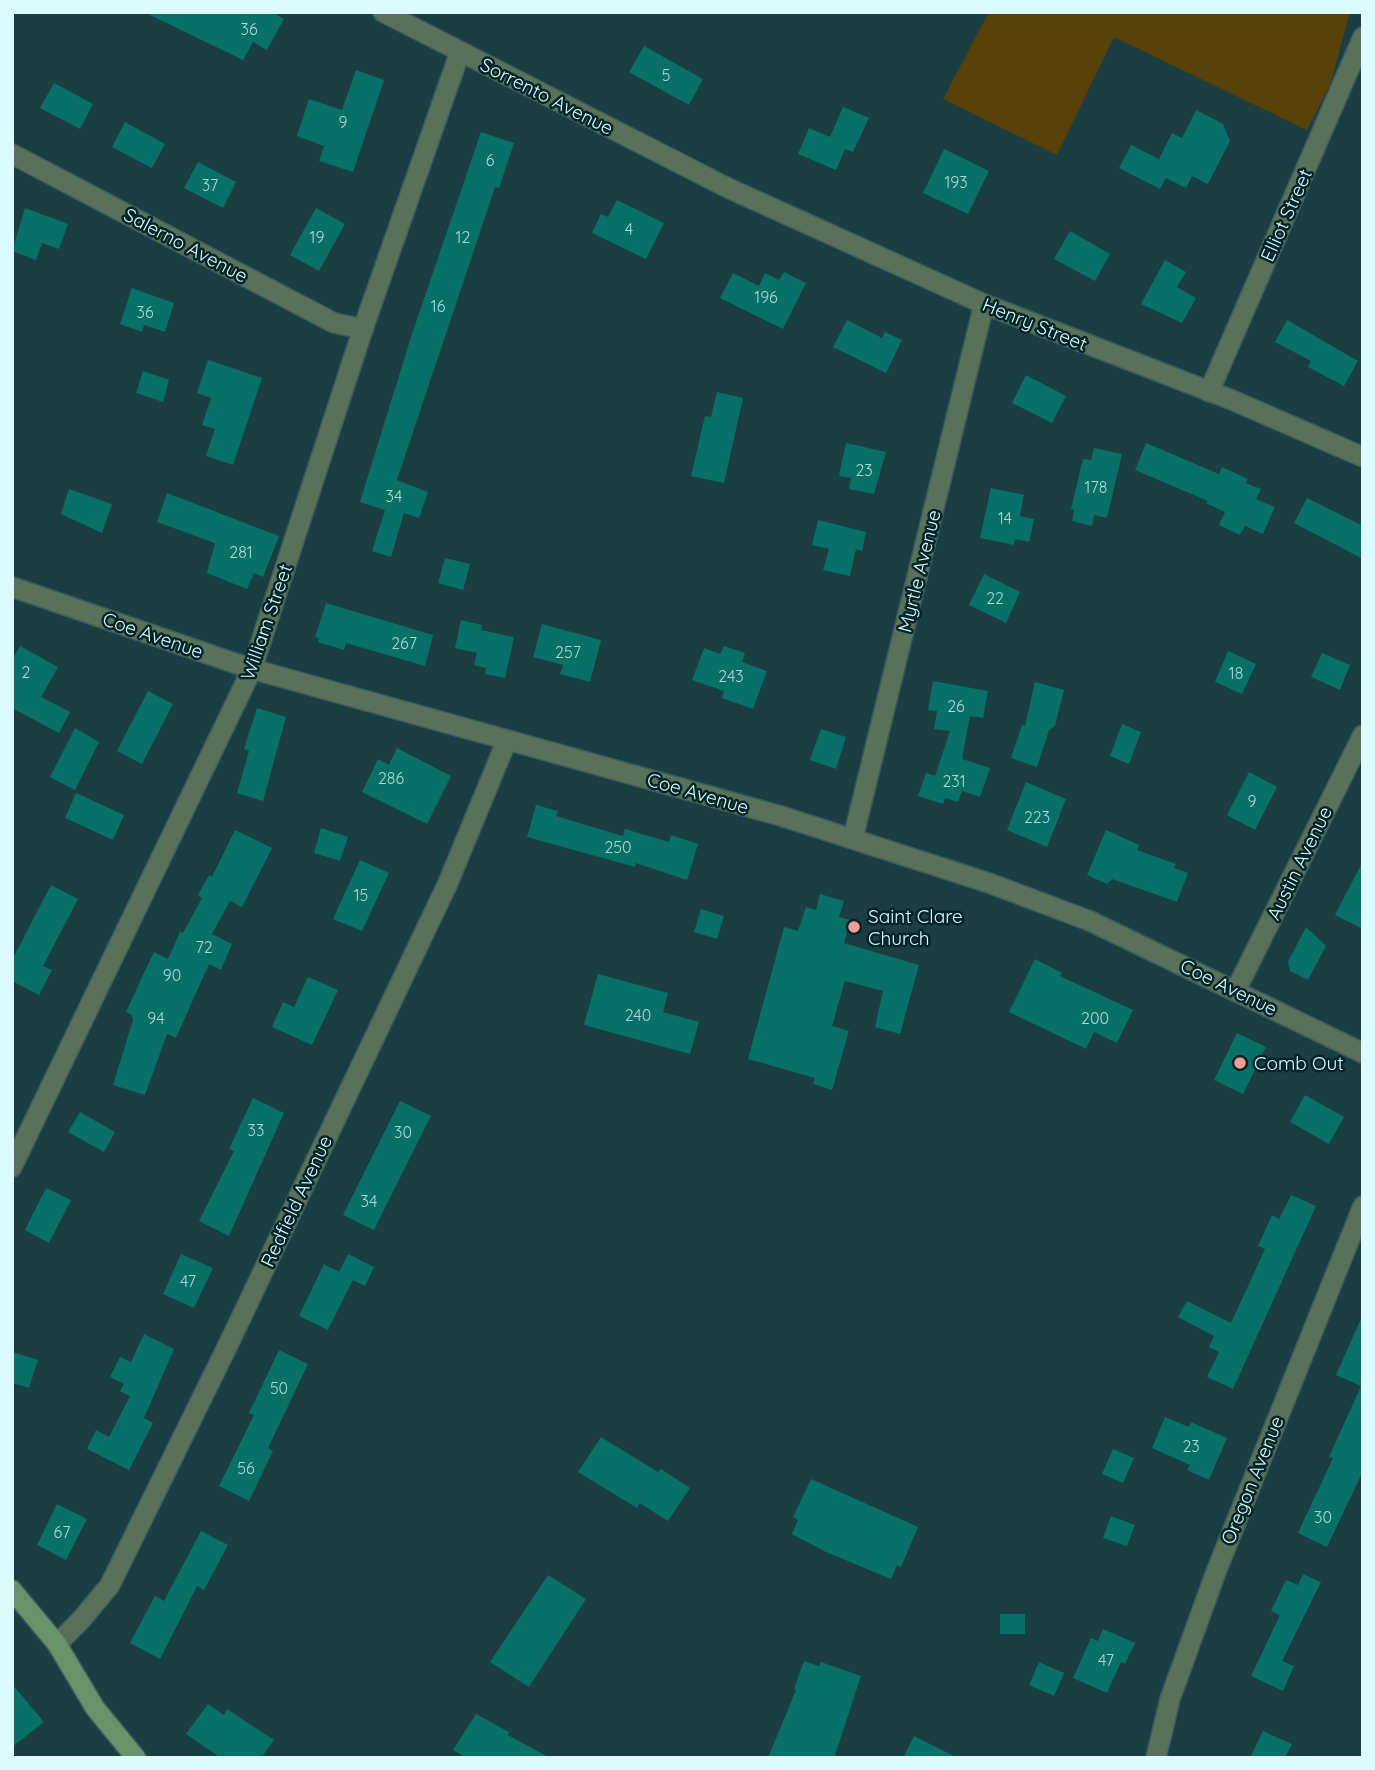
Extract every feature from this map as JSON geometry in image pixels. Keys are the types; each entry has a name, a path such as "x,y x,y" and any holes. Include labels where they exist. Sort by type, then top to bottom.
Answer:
{"main road":[{"path":"12,1590 57,1644 96,1708 136,1758"}],"street":[{"name":"Sorrento Avenue","path":"383,12 711,180"},
{"name":"Elliot Street","path":"1209,392 1363,37"},
{"name":"William Street","path":"12,1167 252,669 363,329 460,52"},
{"name":"Salerno Avenue","path":"12,153 334,323 363,329"},
{"name":"Henry Street","path":"711,180 984,304 1209,392 1363,457"},
{"name":"Myrtle Avenue","path":"853,838 984,304"},
{"name":"Coe Avenue","path":"12,587 252,669 853,838 989,883 1090,921 1363,1053"},
{"name":"Austin Avenue","path":"1236,990 1358,757 1363,735"},
{"name":"Redfield Avenue","path":"57,1644 110,1585 229,1343 448,883 507,740"},
{"name":"Oregon Avenue","path":"1156,1758 1170,1699 1216,1572 1363,1206"}],"shaded area":[{"path":"989,12 1350,12 1330,85 1307,130 1114,37 1057,155 943,99"}],"building":[{"path":"144,12 272,12 284,19 267,50 253,42 243,60"},
{"path":"644,46 703,79 689,105 629,72"},
{"path":"356,70 384,80 353,172 319,161 324,146 297,136 309,99 342,110"},
{"path":"54,83 93,104 80,129 40,108"},
{"path":"843,107 869,118 853,152 845,149 836,170 798,154 809,128 830,137"},
{"path":"1196,110 1223,124 1230,141 1208,184 1192,176 1186,188 1166,178 1160,189 1119,168 1131,145 1159,159 1172,133 1182,138"},
{"path":"125,122 165,144 152,168 112,147"},
{"path":"481,132 514,143 499,188 495,187 397,480 428,492 419,518 404,513 391,557 372,551 385,510 360,502 411,337"},
{"path":"944,149 989,171 968,214 923,193"},
{"path":"198,162 236,182 223,208 184,188"},
{"path":"617,200 664,223 646,259 592,233 601,214 608,217"},
{"path":"25,208 68,224 59,249 42,243 36,260 12,251"},
{"path":"316,208 345,224 319,271 290,255"},
{"path":"1070,231 1110,254 1095,281 1054,259"},
{"path":"1165,260 1186,272 1177,287 1196,298 1182,323 1141,304"},
{"path":"784,272 806,283 783,329 720,298 733,273 759,286 765,273 779,280"},
{"path":"132,288 174,303 165,332 144,325 142,332 120,324"},
{"path":"847,320 882,338 885,332 902,340 886,373 833,347"},
{"path":"1287,320 1358,361 1344,386 1308,367 1311,361 1275,342"},
{"path":"208,360 262,378 233,465 206,456 215,429 202,425 211,398 197,393"},
{"path":"143,371 169,380 163,402 136,393"},
{"path":"1026,375 1066,396 1052,423 1012,403"},
{"path":"717,392 743,398 724,483 691,476 705,416 711,417"},
{"path":"846,443 886,452 874,494 849,489 851,478 839,476"},
{"path":"1146,443 1219,474 1222,467 1248,479 1246,483 1261,489 1256,499 1275,507 1263,534 1245,526 1240,535 1219,525 1225,512 1206,503 1208,501 1135,470"},
{"path":"1094,448 1122,454 1107,518 1094,515 1092,526 1072,521 1074,510 1071,509 1083,459 1091,460"},
{"path":"991,488 1024,495 1020,516 1034,519 1029,542 1015,539 1014,545 980,538"},
{"path":"69,489 112,504 102,533 61,514"},
{"path":"167,493 279,536 263,577 254,573 247,589 207,573 215,543 157,522"},
{"path":"1307,498 1363,526 1363,559 1294,523"},
{"path":"818,520 866,532 862,551 856,549 850,576 823,570 829,549 812,545"},
{"path":"445,558 470,564 463,590 438,583"},
{"path":"984,574 1020,592 1006,623 969,605"},
{"path":"326,603 433,635 425,666 346,643 344,650 318,642 319,638 315,637"},
{"path":"461,620 482,625 481,630 514,637 505,678 485,674 486,668 474,665 477,653 455,648"},
{"path":"542,624 601,640 590,682 560,674 563,665 533,657"},
{"path":"20,646 58,667 41,697 70,712 59,733 12,708 12,660"},
{"path":"724,646 745,653 742,662 767,671 753,709 722,698 724,691 692,680 704,648 720,654"},
{"path":"1228,651 1256,664 1242,694 1215,682"},
{"path":"1322,653 1350,665 1340,690 1311,677"},
{"path":"933,681 988,691 983,718 970,716 962,759 990,768 980,797 962,791 958,802 945,798 943,804 918,796 926,773 935,776 950,731 934,729 937,711 928,710"},
{"path":"1035,682 1064,690 1055,726 1049,730 1037,767 1011,758 1022,725 1025,726"},
{"path":"148,691 173,704 142,764 117,751"},
{"path":"257,708 286,717 263,801 237,793 249,751 244,749"},
{"path":"1122,724 1141,732 1129,764 1110,756"},
{"path":"75,728 99,742 75,790 50,777"},
{"path":"821,729 846,737 836,769 810,760"},
{"path":"397,748 451,776 427,824 362,792 378,759 389,765"},
{"path":"1249,772 1277,787 1255,830 1227,815"},
{"path":"1026,782 1066,799 1047,847 1007,830"},
{"path":"76,793 124,815 113,840 65,818"},
{"path":"536,805 558,811 556,816 623,836 625,829 669,842 671,835 698,844 687,880 636,863 635,867 527,837"},
{"path":"321,828 348,837 340,861 314,853"},
{"path":"235,830 272,848 242,907 230,901 212,934 232,944 221,970 209,964 176,1038 167,1034 145,1095 113,1085 133,1020 132,1015 126,1012 142,977 154,952 168,959 180,932 183,933 202,898 198,895 209,875 212,877"},
{"path":"1106,830 1139,845 1137,850 1176,864 1174,868 1188,873 1177,902 1112,879 1107,884 1087,875"},
{"path":"360,860 389,873 362,931 333,919"},
{"path":"1363,861 1363,929 1335,915"},
{"path":"51,885 78,899 43,966 52,970 39,995 12,981 12,960"},
{"path":"820,894 844,901 839,917 850,920 844,943 919,965 900,1034 875,1027 883,991 845,981 832,1026 849,1031 832,1090 813,1084 815,1078 748,1059 784,927 798,931 806,907 816,910"},
{"path":"701,909 724,916 717,939 694,932"},
{"path":"1306,927 1326,946 1308,980 1290,971 1288,962"},
{"path":"1035,959 1062,973 1060,976 1133,1010 1117,1043 1094,1032 1086,1049 1009,1012"},
{"path":"598,974 668,993 663,1012 699,1022 690,1054 584,1025"},
{"path":"308,977 338,990 312,1045 272,1027 283,1002 294,1007"},
{"name":"Comb Out","path":"1237,1033 1266,1047 1243,1094 1214,1080"},
{"path":"1305,1095 1344,1117 1329,1144 1290,1122"},
{"path":"253,1098 284,1113 229,1236 199,1221 234,1151 229,1149"},
{"path":"400,1101 431,1116 374,1230 343,1215"},
{"path":"80,1112 115,1132 104,1152 68,1132"},
{"path":"46,1188 71,1200 49,1243 25,1230"},
{"path":"1291,1195 1316,1206 1233,1389 1207,1377 1219,1352 1209,1347 1214,1336 1178,1317 1187,1301 1231,1323 1265,1249 1258,1246 1272,1215 1279,1219"},
{"path":"181,1254 213,1268 194,1308 163,1294"},
{"path":"348,1254 374,1267 365,1286 353,1280 328,1330 299,1316 324,1264 339,1272"},
{"path":"1363,1314 1363,1471 1327,1547 1298,1533 1333,1458 1329,1457 1361,1386 1336,1375"},
{"path":"144,1334 174,1349 144,1418 153,1423 129,1470 87,1449 96,1430 109,1437 130,1396 120,1391 124,1384 110,1377 120,1357 131,1362"},
{"path":"279,1350 308,1364 268,1448 273,1451 249,1501 219,1486 254,1415 249,1413"},
{"path":"12,1352 38,1360 29,1388 12,1383"},
{"path":"1165,1417 1189,1427 1191,1422 1227,1438 1209,1480 1187,1470 1190,1465 1152,1448"},
{"path":"601,1437 690,1488 668,1521 640,1503 637,1508 578,1472"},
{"path":"1113,1449 1134,1458 1123,1483 1102,1474"},
{"path":"811,1479 918,1527 901,1567 897,1565 891,1579 826,1552 792,1534 798,1520 793,1517"},
{"path":"57,1504 87,1519 66,1560 37,1545"},
{"path":"1111,1516 1135,1525 1127,1546 1103,1538"},
{"path":"201,1531 228,1545 204,1590 197,1586 160,1659 130,1643 155,1596 164,1601"},
{"path":"1303,1574 1321,1582 1282,1661 1294,1666 1283,1691 1251,1676 1280,1615 1271,1611 1286,1580 1298,1585"},
{"path":"548,1575 586,1599 529,1687 490,1662"},
{"path":"1000,1614 1025,1614 1025,1634 1000,1634"},
{"path":"1103,1629 1135,1643 1125,1664 1121,1662 1107,1693 1073,1678 1091,1638 1098,1641"},
{"path":"804,1661 819,1666 821,1662 861,1676 834,1758 768,1758 796,1690 794,1689"},
{"path":"1039,1662 1064,1673 1054,1696 1029,1685"},
{"path":"12,1684 44,1722 12,1747"},
{"path":"208,1704 224,1715 227,1709 274,1740 261,1758 221,1758 186,1734"},
{"path":"476,1714 550,1758 467,1758 453,1750"},
{"path":"1263,1731 1292,1744 1285,1758 1250,1758"},
{"path":"914,1736 958,1758 903,1758"}],"place":[{"name":"Saint Clare Church","path":"854,927"},
{"name":"Comb Out","path":"1240,1063"}]}
